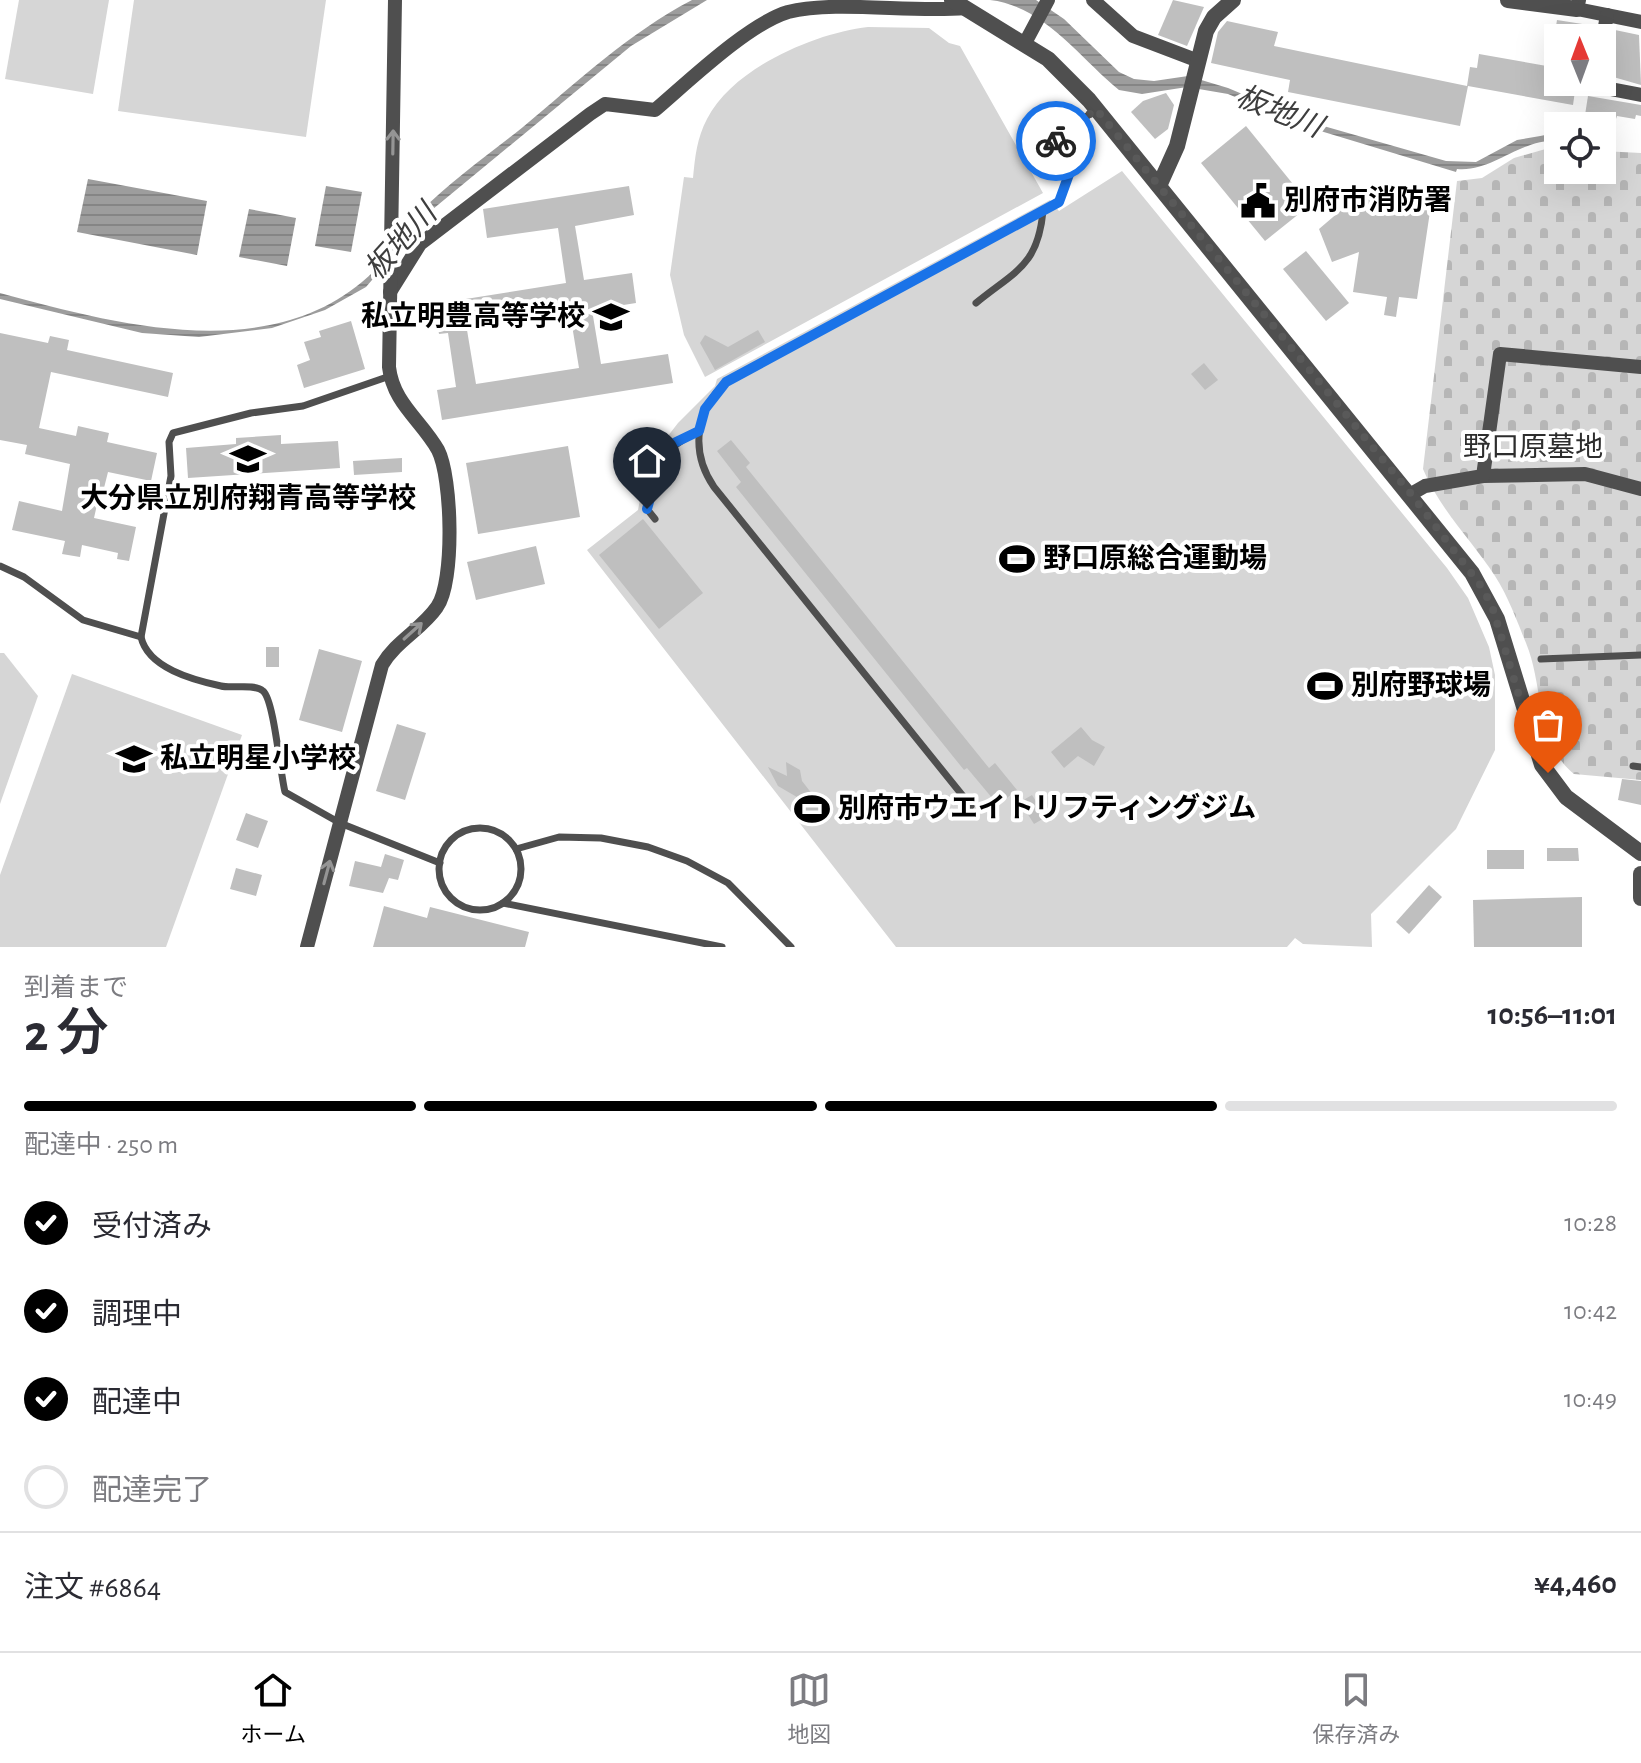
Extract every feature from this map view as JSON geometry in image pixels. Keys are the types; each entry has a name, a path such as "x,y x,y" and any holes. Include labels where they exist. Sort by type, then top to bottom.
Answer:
{"street":[{"path":"307,947 382,665 397,645 437,608 447,584 445,472 438,451 395,395 390,376 395,0"},
{"path":"1028,36 1048,0"},
{"path":"1093,0 1133,36 1194,67"},
{"path":"1159,186 1177,146 1194,67 1214,17 1233,0"},
{"path":"1508,0 1578,4 1607,15 1641,22"},
{"path":"390,292 420,244 605,104 655,110 728,47 787,12 835,7 925,11 958,4 1028,36 1065,74 1411,494 1481,586 1492,606 1535,749 1548,773 1580,809 1641,853"},
{"path":"1605,24 1607,15"},
{"path":"1616,90 1641,95"},
{"path":"1483,476 1500,354 1641,367"},
{"path":"1411,494 1425,486 1483,476 1585,474 1641,489"},
{"path":"1641,874 1641,898"}],"lane":[{"path":"971,806 714,487 699,455 699,431 705,409 726,382 1059,202 1072,166 1056,141 1096,109"},
{"path":"976,303 1030,260 1040,240 1043,211"},
{"path":"141,637 171,476 169,442 173,433 251,413 303,406 390,376"},
{"path":"655,519 647,509 647,502 662,455 670,445 699,431"},
{"path":"0,566 24,577 83,620 141,637 160,665 222,687 259,688 265,692 273,711 277,759 285,792 340,823 440,863"},
{"path":"1541,659 1641,655"},
{"path":"503,903 512,895 521,872 516,849 495,830 468,830 445,846 440,863 443,887 462,906 476,910 503,903 722,947"},
{"path":"516,849 559,837 601,838 648,847 687,861 728,883 791,947"}],"green space":[{"path":"19,0 109,0 93,94 5,79"},
{"path":"134,0 326,0 306,137 118,111"},
{"path":"868,27 929,28 949,43 960,46 1043,193 705,377 684,335 670,275 684,177 693,178 697,147 707,119 736,84 777,56 824,37"},
{"name":"野口原墓地","path":"1544,149 1544,184 1616,184 1616,152 1641,153 1641,780 1574,774 1561,761 1546,730 1532,660 1508,600 1495,576 1438,498 1423,469 1457,181 1482,178 1514,158"},
{"name":"野口原総合運動場","path":"1122,171 1447,568 1468,598 1489,647 1495,675 1495,750 1456,829 1371,914 1372,947 1303,944 1295,938 1287,947 896,947 587,550 638,510 647,463 678,423 715,386 717,379 1050,200 1059,211"},
{"path":"0,653 4,653 38,696 0,804"},
{"path":"72,674 242,735 166,947 0,947 0,875"}],"water":[{"name":"板地川","path":"692,0 707,0 631,46 433,209 366,287 325,310 272,328 199,337 142,333 0,299 0,293 89,316 186,330 233,330 279,323 323,308 362,282 412,221 457,179 625,43"},
{"name":"板地川","path":"990,0 1036,0 1064,19 1119,72 1134,79 1154,81 1188,76 1228,88 1306,121 1446,161 1476,162 1517,140 1544,135 1544,142 1529,145 1482,166 1457,169 1456,172 1304,126 1228,94 1187,87 1142,94 1119,90 1044,22 1009,4"},
{"path":"88,179 207,201 197,255 77,232"},
{"path":"326,186 362,192 351,252 315,246"},
{"path":"249,209 296,218 287,266 239,257"}],"building":[{"path":"1173,0 1204,7 1187,46 1158,35"},
{"path":"1557,20 1582,24 1556,24"},
{"path":"1227,21 1278,32 1274,46 1467,86 1470,67 1477,68 1479,54 1544,66 1544,96 1574,96 1573,105 1468,86 1460,126 1288,92 1290,80 1211,63 1218,32"},
{"path":"1616,30 1639,35 1641,85 1616,78"},
{"path":"1166,93 1174,105 1168,129 1155,139 1131,112 1143,101"},
{"path":"1588,96 1641,105 1641,116 1636,115 1635,119 1617,116 1616,119 1616,112 1585,112"},
{"path":"1246,126 1310,205 1265,241 1201,163"},
{"path":"629,186 634,215 575,226 584,280 632,273 636,303 592,310 601,364 668,354 673,383 442,420 437,390 456,387 448,333 439,334 434,304 566,283 558,228 487,238 483,209","holes":["570,313 579,368 476,384 467,330"]},
{"path":"1367,188 1432,198 1417,299 1399,297 1396,317 1384,315 1387,297 1353,292 1359,252 1332,262 1319,229"},
{"path":"1306,251 1349,303 1326,321 1283,269"},
{"path":"351,321 365,369 304,388 297,365 310,360 304,342 321,337 319,331"},
{"path":"758,330 765,342 715,370 700,343 705,335 728,347"},
{"path":"0,333 48,343 50,336 69,340 67,350 173,373 168,397 51,372 39,428 76,436 78,426 109,433 107,442 157,453 151,481 108,472 104,488 101,487 94,518 136,527 129,561 117,559 118,553 82,545 80,557 62,554 65,541 12,530 19,501 62,511 70,464 25,454 27,445 0,440"},
{"path":"1204,363 1218,380 1205,390 1191,374"},
{"path":"281,435 281,444 338,441 340,468 188,478 186,448 236,444 236,438"},
{"path":"731,440 750,463 746,467 989,768 995,763 1017,790 998,805 967,768 964,770 736,487 741,482 717,451"},
{"path":"568,446 580,517 478,534 466,463"},
{"path":"402,458 402,472 354,475 353,461"},
{"path":"643,519 703,593 659,629 599,555"},
{"path":"536,546 545,584 476,600 467,562"},
{"path":"266,647 279,647 279,667 266,667"},
{"path":"319,649 362,661 342,732 299,720"},
{"path":"397,724 426,733 405,800 376,791"},
{"path":"1081,727 1092,740 1105,747 1094,766 1078,756 1064,768 1051,752"},
{"path":"786,762 800,770 802,781 830,817 826,815 813,826 796,805 802,800 778,786 768,767 787,776"},
{"path":"1622,779 1641,781 1641,805 1618,800"},
{"path":"1032,795 1046,817 1034,824 1020,802"},
{"path":"246,813 268,821 258,848 236,840"},
{"path":"1547,848 1578,848 1579,861 1547,861"},
{"path":"1487,850 1524,850 1524,869 1487,869"},
{"path":"385,854 404,860 398,880 389,878 383,893 349,886 355,861 381,867"},
{"path":"236,868 262,875 256,896 230,889"},
{"path":"1429,885 1442,897 1409,934 1396,922"},
{"path":"1582,897 1582,947 1474,947 1473,900"},
{"path":"384,906 427,918 430,907 529,932 525,947 373,947"}],"way so far":[{"path":"1056,141 1096,109 1411,494 1481,586 1492,606 1535,749 1548,773"}],"place":[{"name":"別府市消防署","path":"1258,201"},
{"name":"私立明豊高等学校","path":"611,317"},
{"name":"大分県立別府翔青高等学校","path":"248,459"},
{"name":"野口原総合運動場","path":"1017,559"},
{"name":"別府野球場","path":"1325,686"},
{"name":"私立明星小学校","path":"134,759"},
{"name":"別府市ウエイトリフティングジム","path":"812,809"}],"route":[{"path":"647,509 662,455 670,445 699,431 705,409 726,382 1059,202 1072,166 1056,141"}]}
